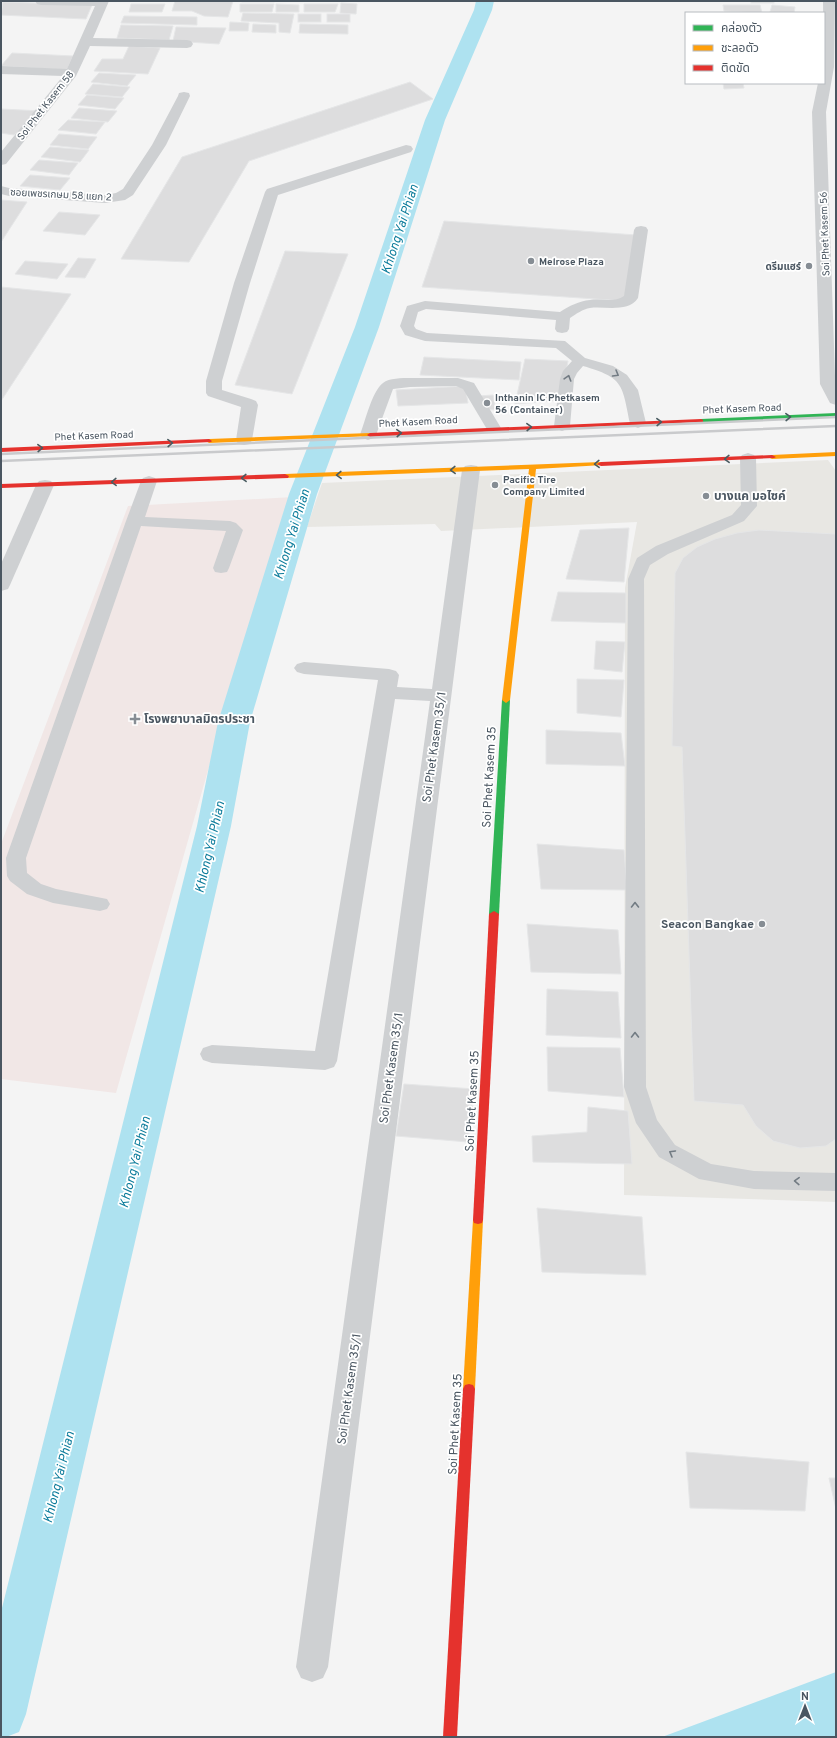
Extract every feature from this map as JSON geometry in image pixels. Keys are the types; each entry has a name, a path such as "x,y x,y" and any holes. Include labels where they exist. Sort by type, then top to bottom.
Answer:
{"main road":[{"name":"Phet Kasem Road","path":"1,450 364,435 493,428 836,415"},
{"path":"1,486 471,470 836,454"},
{"name":"Soi Phet Kasem 35","path":"450,1737 506,694 533,467"}],"street":[{"path":"41,1 102,2"},
{"name":"Soi Phet Kasem 56","path":"830,1 832,68 819,112 828,384 836,400"},
{"name":"Soi Phet Kasem 58","path":"1,161 72,73 102,2"},
{"path":"85,42 187,44"},
{"path":"1,70 72,73"},
{"name":"ซอยเพชรเกษม 58 แยก 2","path":"1,190 9,192 105,199 120,197 128,192 155,151 184,96"},
{"path":"244,440 250,405 240,400 225,398 214,393 214,382 242,283 272,192 406,149"},
{"name":"Soi Phet Kasem 35/1","path":"312,1667 471,470"},
{"path":"1,585 44,485"},
{"path":"212,1054 325,1061 389,675 304,668"},
{"path":"386,692 440,695"}],"lane":[{"path":"638,423 631,390 622,378 608,369 580,361 560,344 425,337 410,332 407,326 412,310 425,305 563,316 581,306 627,302 631,298 642,230"},
{"path":"560,344 563,316"},
{"path":"562,426 567,379 570,371 580,361"},
{"path":"364,435 388,386 400,383 458,382 465,384 469,386 493,428"},
{"path":"748,458 749,506 738,518 662,550 643,562 636,579 634,1086 647,1123 667,1151 708,1172 754,1180 836,1182"},
{"path":"100,904 52,896 34,889 17,876 16,858 149,481"},
{"path":"134,521 230,526 235,530 221,568"}],"shaded area":[{"path":"828,460 836,471 836,1202 624,1195 625,588 637,522 441,531 435,524 307,527 322,483"},
{"name":"โรงพยาบาลมิตรประชา","path":"293,497 258,595 116,1093 1,1079 1,844 128,506"}],"water":[{"path":"836,1672 836,1737 662,1737"}],"building":[{"path":"175,1 233,1 228,17 204,16 192,11 172,11"},
{"path":"274,1 274,2 242,2"},
{"path":"751,1 774,1 774,3 751,3"},
{"path":"3,2 92,5 86,19 1,15"},
{"path":"341,3 357,4 356,14 340,13"},
{"path":"131,4 165,4 162,12 129,12"},
{"path":"240,4 274,4 272,12 240,12"},
{"path":"276,4 299,5 299,12 276,12"},
{"path":"304,4 338,4 335,12 304,12"},
{"path":"723,5 760,5 762,12 743,12 724,11"},
{"path":"772,5 795,7 794,12 770,12"},
{"path":"243,13 294,14 290,33 279,32 279,23 241,21"},
{"path":"298,14 321,14 321,22 298,22"},
{"path":"327,14 350,14 350,22 327,22"},
{"path":"124,16 197,17 197,25 121,23"},
{"path":"230,22 249,23 248,31 229,31"},
{"path":"253,24 276,25 276,33 252,32"},
{"path":"300,24 348,25 348,34 299,33"},
{"path":"121,25 173,26 169,40 117,38"},
{"path":"176,27 226,28 219,44 173,41"},
{"path":"129,46 160,48 148,74 94,71 102,59 123,59"},
{"path":"12,53 73,56 67,70 1,66"},
{"path":"99,73 136,75 127,86 91,82"},
{"path":"410,82 433,99 249,161 189,262 121,259 182,157"},
{"path":"93,84 130,87 122,97 85,94"},
{"path":"723,84 743,84 744,88 724,89"},
{"path":"87,95 124,98 115,109 78,105"},
{"path":"79,108 117,111 108,122 71,118"},
{"path":"1,109 42,111 14,135 1,133"},
{"path":"68,120 105,122 96,134 58,130"},
{"path":"59,134 97,137 88,149 50,145"},
{"path":"50,147 89,150 80,162 41,157"},
{"path":"39,160 78,163 69,175 30,170"},
{"path":"30,175 70,178 60,190 20,186"},
{"path":"1,200 27,202 1,242"},
{"path":"59,212 100,215 85,235 43,231"},
{"name":"Melrose Plaza","path":"444,221 636,235 624,301 422,287"},
{"path":"285,251 348,254 292,394 235,385"},
{"path":"78,258 96,259 85,278 65,277"},
{"path":"25,261 68,264 57,279 15,274"},
{"path":"1,287 71,294 1,401"},
{"path":"424,357 521,362 519,380 420,375"},
{"path":"525,359 568,361 561,400 515,404"},
{"path":"465,386 468,403 398,406 396,390"},
{"name":"Inthanin IC Phetkasem 56 (Container)","path":"493,395 496,410 482,409 478,396"},
{"path":"629,528 624,582 566,579 580,530"},
{"name":"Seacon Bangkae","path":"759,530 836,534 836,1139 826,1146 800,1148 773,1141 756,1126 743,1105 694,1101 682,747 672,746 675,573 683,558 697,547 715,539 737,533"},
{"path":"558,592 626,593 626,623 551,621"},
{"path":"596,641 625,642 622,672 594,669"},
{"path":"577,679 624,680 621,717 577,713"},
{"path":"546,730 621,733 625,766 546,764"},
{"path":"537,844 624,850 627,890 541,889"},
{"path":"527,924 618,930 621,974 531,972"},
{"path":"547,989 618,992 621,1038 546,1035"},
{"path":"547,1047 620,1048 624,1097 548,1091"},
{"path":"404,1084 474,1089 468,1142 396,1136"},
{"path":"588,1107 628,1111 632,1164 533,1162 532,1136 587,1132"},
{"path":"537,1208 642,1217 646,1275 542,1272"},
{"path":"686,1452 809,1462 805,1511 690,1508"},
{"path":"829,1478 836,1478 836,1509"}],"waterway":[{"name":"Khlong Yai Phian","path":"1,1714 214,826 234,722 303,494 367,327 435,120 483,10 485,1"}],"railway":[{"path":"1,454 836,417"},
{"path":"1,461 836,426"}],"traffic: fast":[{"path":"701,421 836,415"},
{"path":"494,914 506,700"}],"traffic: slow":[{"path":"209,441 370,435"},
{"path":"772,457 836,454"},
{"path":"285,476 601,464"},
{"path":"506,700 533,467"},
{"path":"469,1389 478,1220"}],"traffic: jam":[{"path":"370,435 701,421"},
{"path":"1,450 209,441"},
{"path":"601,464 772,457"},
{"path":"1,486 285,476"},
{"path":"478,1220 494,914"},
{"path":"450,1737 469,1389"}],"place":[{"name":"Melrose Plaza","path":"531,261"},
{"name":"ดรีมแฮร์","path":"809,266"},
{"name":"Inthanin IC Phetkasem 56 (Container)","path":"487,403"},
{"name":"Pacific Tire Company Limited","path":"495,485"},
{"name":"บางแค มอไซค์","path":"706,496"},
{"name":"โรงพยาบาลมิตรประชา","path":"135,719"},
{"name":"Seacon Bangkae","path":"762,924"}]}
